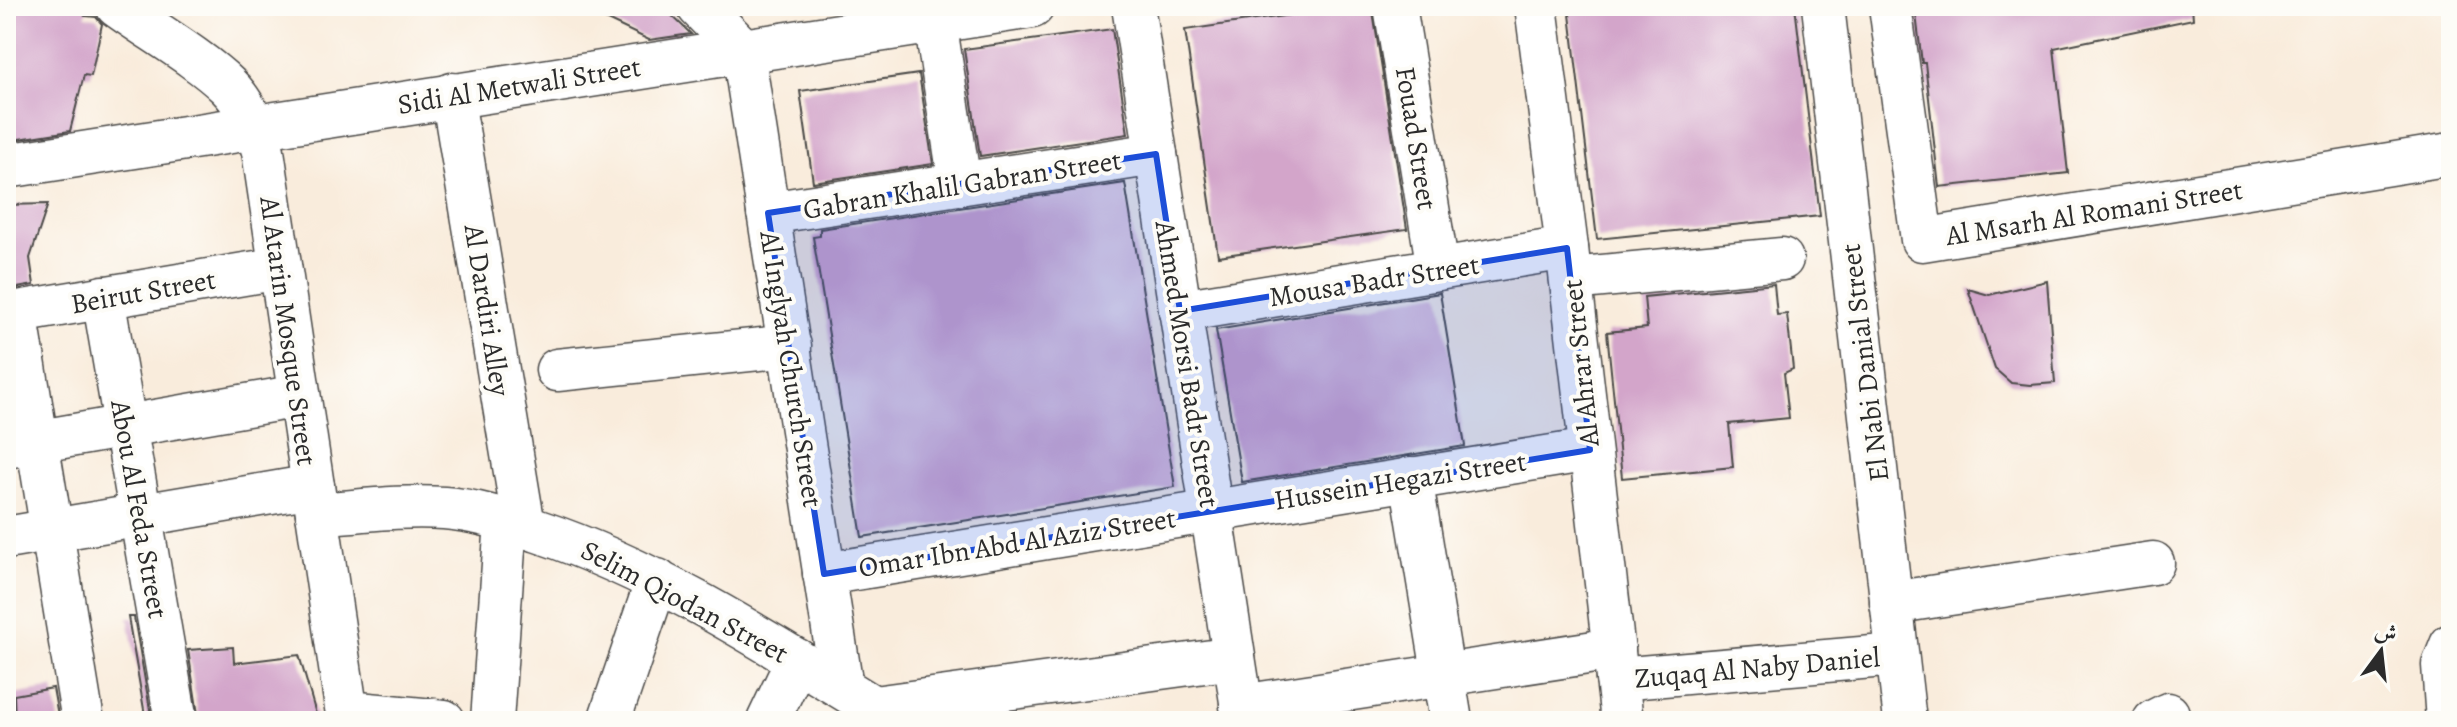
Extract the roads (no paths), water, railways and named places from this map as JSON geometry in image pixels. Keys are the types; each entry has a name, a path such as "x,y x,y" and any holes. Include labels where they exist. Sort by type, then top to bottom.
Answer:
{"main road":[{"path":"699,6 743,51"},
{"name":"Sidi Al Metwali Street","path":"6,166 743,51 925,14 1032,6"}],"street":[{"name":"Al Atarin Mosque Street","path":"117,6 228,86 256,127 263,151 348,716"},
{"name":"Ahmed Morsi Badr Street","path":"1133,6 1242,713"},
{"name":"Fouad Street","path":"1395,6 1438,269"},
{"name":"Al Ahrar Street","path":"1536,6 1622,721"},
{"name":"El Nabi Danial Street","path":"1823,6 1905,721"},
{"name":"Al Msarh Al Romani Street","path":"1890,6 1922,240 2451,154"},
{"path":"925,14 960,184"},
{"name":"Al Inglyah Church Street","path":"743,51 824,574 870,705"},
{"name":"Al Dardiri Alley","path":"452,94 515,524 492,721"},
{"name":"Gabran Khalil Gabran Street","path":"768,213 1156,154"},
{"name":"Mousa Badr Street","path":"1180,311 1438,269 1782,259"},
{"name":"Beirut Street","path":"11,313 280,268"},
{"name":"Abou Al Feda Street","path":"103,297 176,721"},
{"path":"11,313 22,444 52,530 83,721"},
{"path":"557,370 790,346"},
{"path":"22,444 299,396"},
{"name":"Hussein Hegazi Street","path":"1210,510 1590,450"},
{"path":"1411,478 1451,721"},
{"name":"Selim Qiodan Street","path":"6,538 141,516 315,500 470,511 587,547 657,580 870,705"},
{"name":"Omar Ibn Abd Al Aziz Street","path":"824,574 1210,510"},
{"path":"1891,603 2153,563"},
{"path":"609,721 657,580"},
{"path":"2447,721 2443,665 2451,645"},
{"name":"Zuqaq Al Naby Daniel","path":"1242,713 1443,675 1616,664 1896,655"},
{"path":"870,705 1234,658"},
{"path":"768,721 797,660"},
{"path":"348,716 419,717 444,721"}]}
